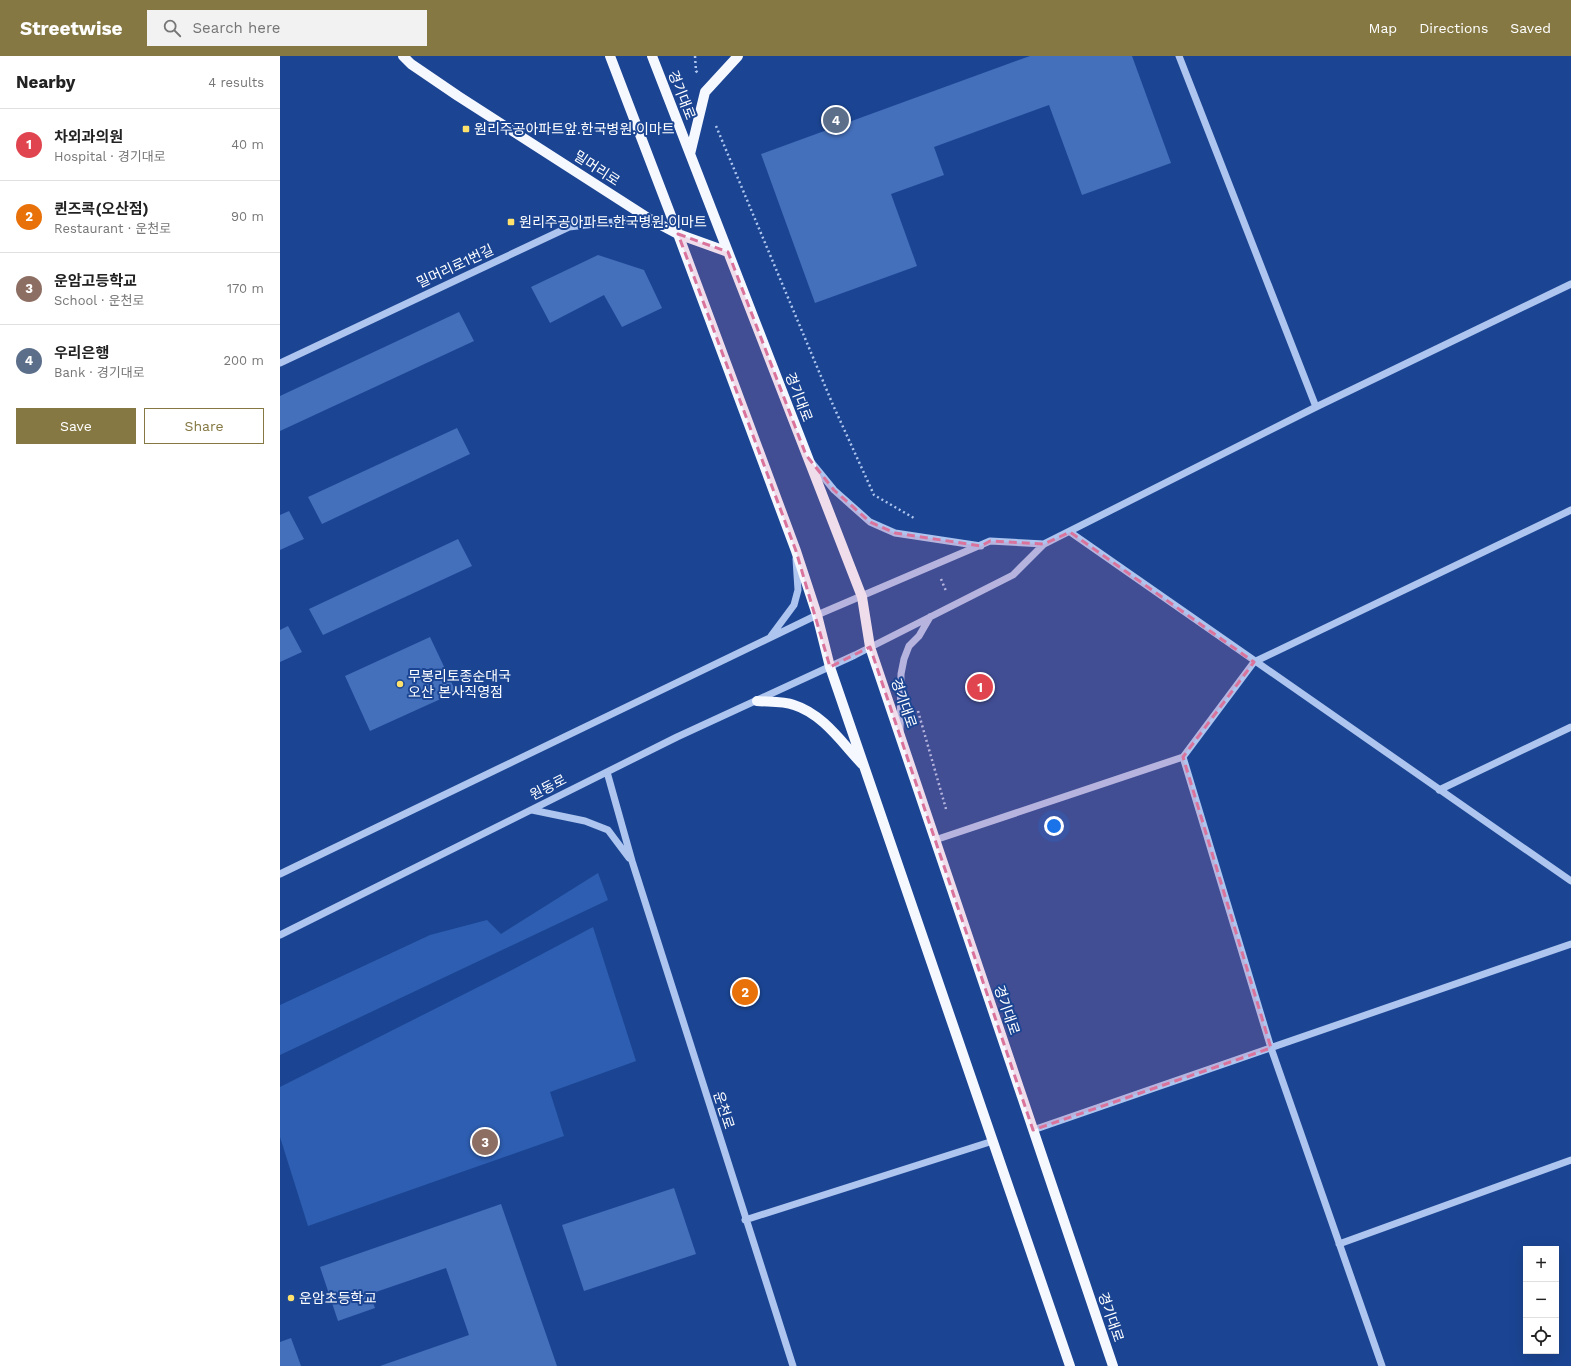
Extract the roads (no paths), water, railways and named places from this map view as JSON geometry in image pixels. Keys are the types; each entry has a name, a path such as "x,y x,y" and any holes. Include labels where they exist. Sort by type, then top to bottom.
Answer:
{"main road":[{"name":"밀머리로","path":"403,56 411,64 458,96 648,218 678,234 728,252"},
{"path":"610,56 795,547 817,615 830,667 1070,1366"},
{"name":"경기대로","path":"652,56 862,597 870,647 1113,1366"},
{"path":"690,154 705,92 738,56"},
{"path":"757,701 794,705 805,710 822,721 864,766"}],"street":[{"path":"1179,56 1316,407"},
{"name":"밀머리로1번길","path":"280,363 570,227 648,218"},
{"path":"280,874 817,615 990,541 1044,544 1316,407 1571,284"},
{"path":"806,455 834,490 870,522 895,533 981,546"},
{"path":"935,840 1183,757 1254,662 1571,510"},
{"path":"1070,532 1254,662 1571,881"},
{"name":"원동로","path":"280,935 677,737 830,667 1013,575 1044,544"},
{"path":"769,638 794,605 798,590 795,547"},
{"path":"900,737 901,674 904,659 909,646 919,636 930,617"},
{"path":"1439,790 1571,727"},
{"path":"1183,757 1271,1048 1382,1366"},
{"name":"운천로","path":"607,772 632,861 791,1366"},
{"path":"532,810 586,821 608,830 632,861"},
{"path":"1033,1130 1571,944"},
{"path":"745,1220 993,1141"},
{"path":"1339,1244 1571,1160"}],"place":[{"name":"우리은행","path":"836,120"},
{"name":"원리주공아파트앞.한국병원.이마트","path":"466,129"},
{"name":"원리주공아파트.한국병원.이마트","path":"511,222"},
{"name":"무봉리토종순대국 오산 본사직영점","path":"400,684"},
{"name":"차외과의원","path":"980,687"},
{"name":"퀸즈콕(오산점)","path":"745,992"},
{"name":"운암고등학교","path":"485,1142"},
{"name":"운암초등학교","path":"291,1298"}]}
